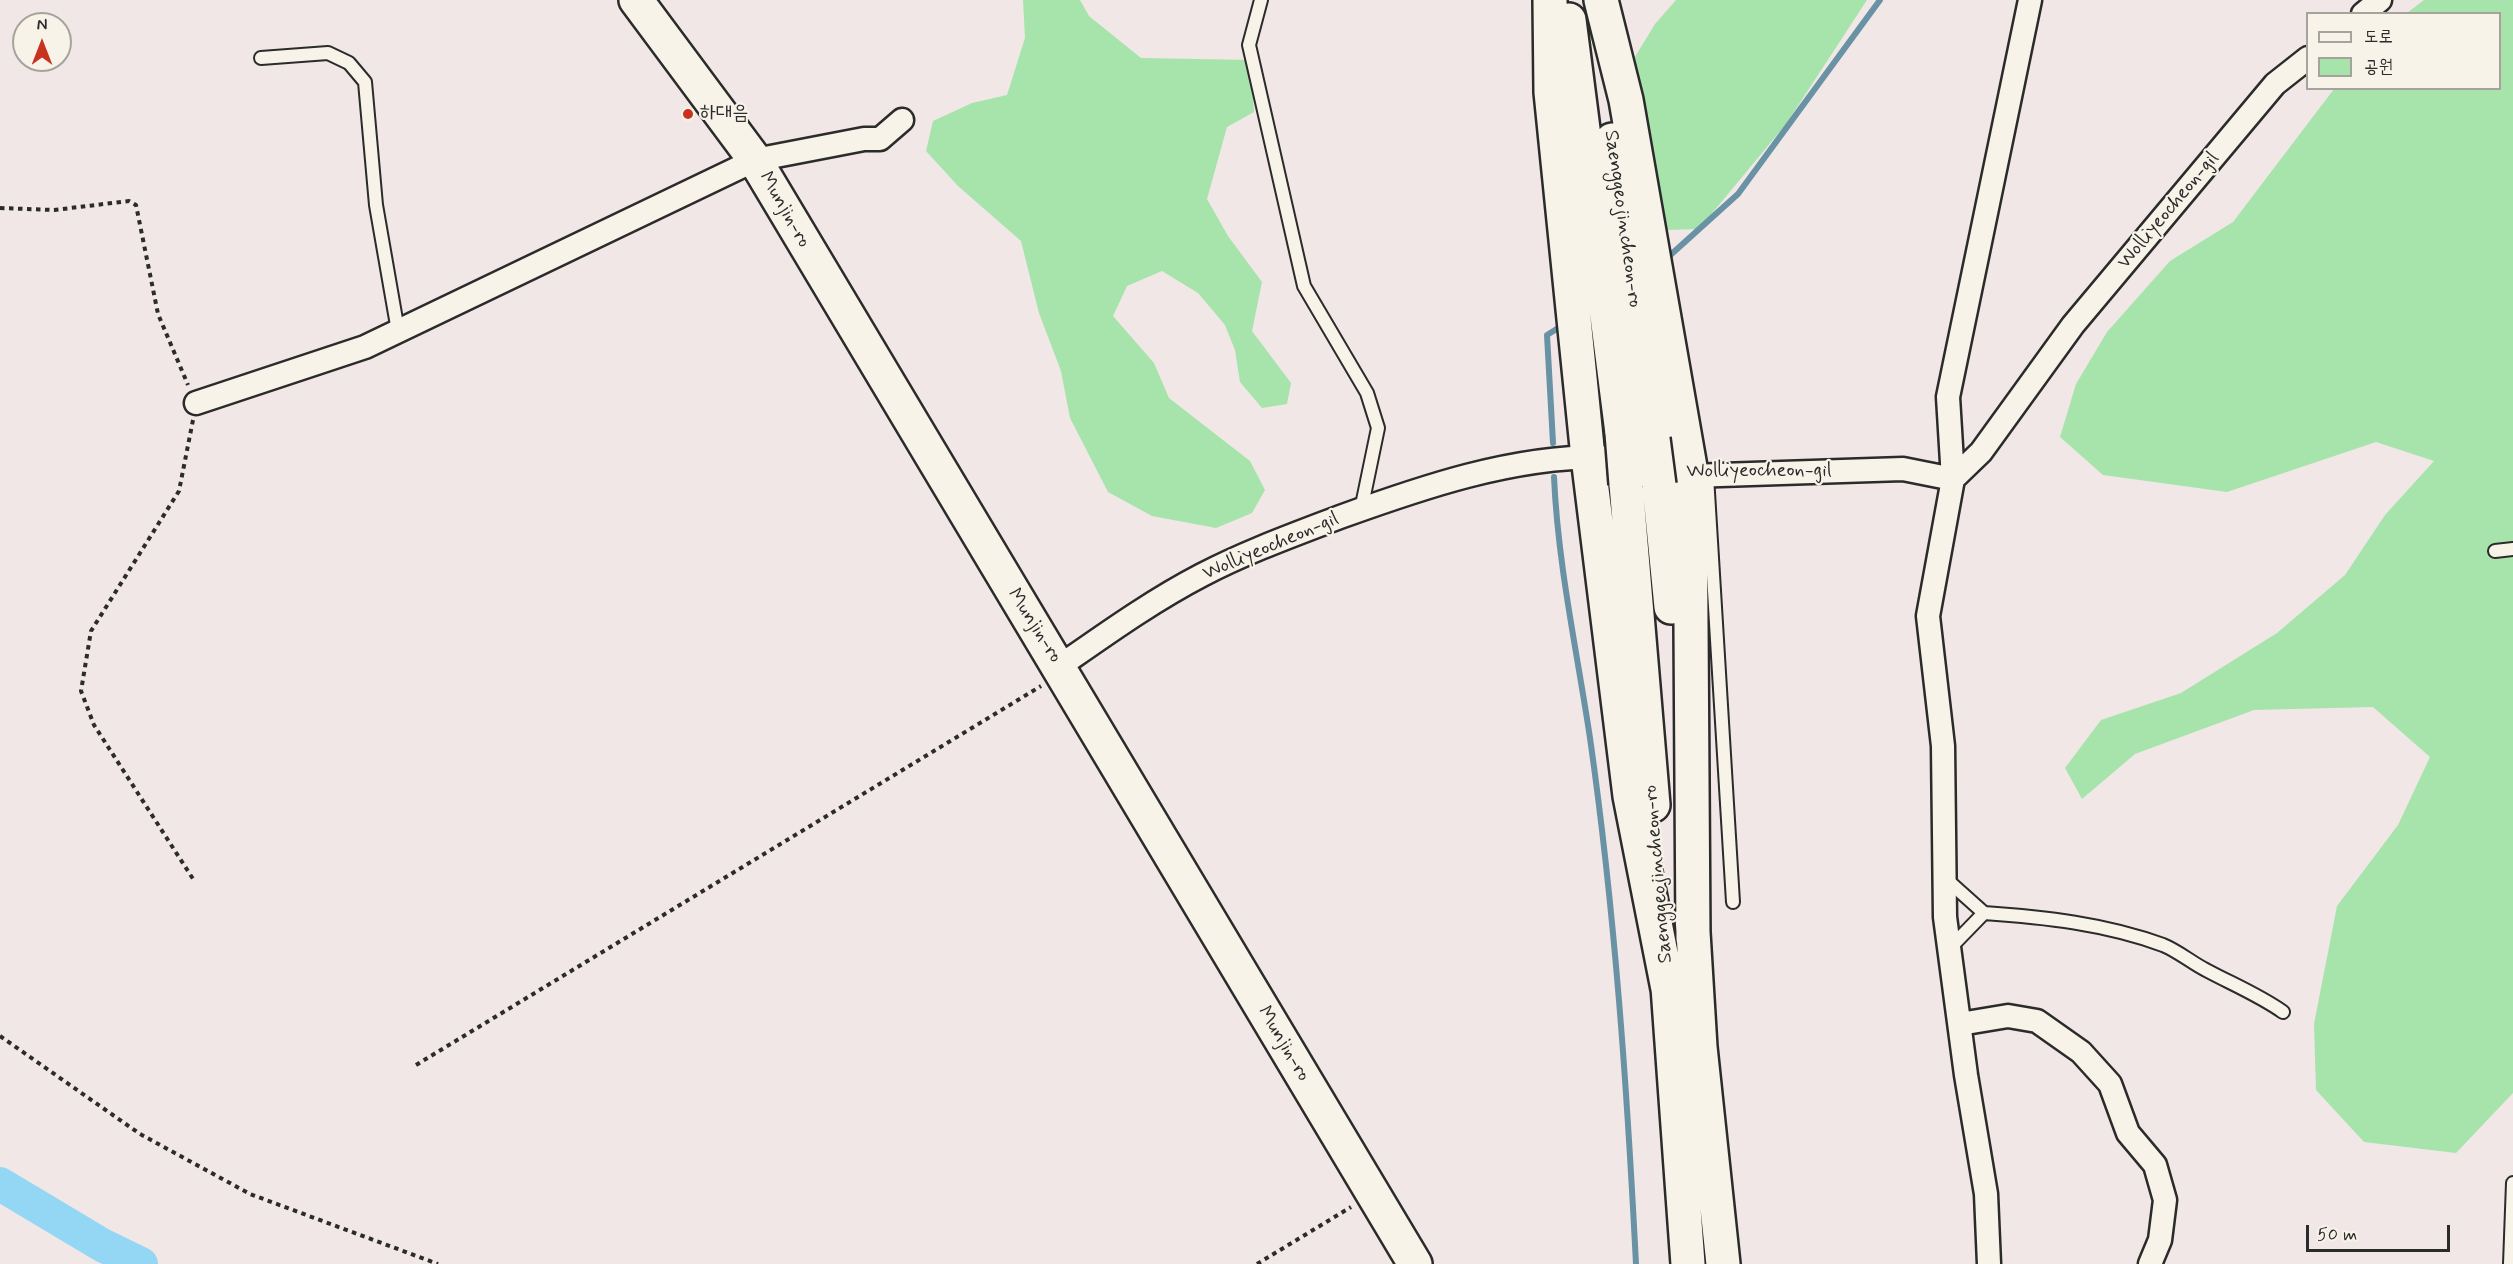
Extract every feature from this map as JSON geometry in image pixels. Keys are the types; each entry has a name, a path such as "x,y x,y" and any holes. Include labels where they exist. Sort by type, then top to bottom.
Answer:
{"main road":[{"name":"Munjin-ro","path":"636,0 755,160 1018,603 1060,666 1415,1264"},
{"path":"1550,0 1551,92 1588,457 1630,796 1669,994"},
{"name":"Saenggeojincheon-ro","path":"1567,0 1638,436 1659,485 1671,600 1700,1047 1723,1264"},
{"name":"Saenggeojincheon-ro","path":"1594,0 1638,436 1626,484 1662,891 1688,1264"},
{"path":"1601,0 1626,100 1699,476 1693,939"}],"street":[{"path":"1989,1264 1986,1194 1949,949 1944,877 1943,746 1928,616 1953,479 1948,396 2030,0"},
{"path":"2365,12 2380,0"},
{"name":"Wolliyeocheon-gil","path":"1060,666 1127,620 1201,575 1278,540 1440,483 1480,473 1568,457 1588,457 1623,458 1699,476 1903,470 1953,479 1981,452 2073,326 2275,84 2306,59"},
{"path":"196,403 365,347 755,160 864,139 880,139 902,120"},
{"path":"1960,1024 2008,1016 2037,1022 2081,1052 2110,1084 2128,1133 2155,1165 2165,1200 2160,1240 2150,1264"}],"lane":[{"path":"1262,0 1249,45 1304,286 1367,393 1378,428 1361,510"},
{"path":"261,58 328,53 349,63 365,82 376,205 398,331"},
{"path":"1699,476 1734,902"},
{"path":"2495,551 2513,549"},
{"path":"1944,877 1984,913 2028,916 2094,926 2165,945 2206,970 2265,999 2283,1012"},
{"path":"1949,949 1984,913"},
{"path":"2510,1264 2513,1183"}],"path":[{"path":"0,208 54,210 129,201 136,205 158,314 196,403 179,491 91,631 81,691 94,725 195,882"},
{"path":"416,1065 1040,687 1060,666"},
{"path":"0,1036 140,1134 250,1194 438,1264"},
{"path":"1257,1264 1372,1194"}],"green space":[{"path":"1023,0 1080,0 1089,16 1141,58 1251,60 1254,112 1227,127 1207,199 1228,236 1262,282 1252,331 1291,383 1287,404 1262,408 1240,382 1235,350 1225,325 1198,293 1162,271 1127,286 1113,316 1154,363 1169,398 1250,461 1265,490 1252,513 1216,528 1152,516 1108,492 1070,418 1061,371 1039,313 1021,241 958,186 926,151 933,121 972,103 1007,95 1025,38"},
{"path":"1676,0 1867,0 1786,124 1699,229 1666,230 1649,128 1633,60 1655,24"},
{"path":"2424,0 2513,0 2513,1093 2456,1153 2364,1142 2316,1090 2314,1024 2337,906 2398,825 2430,757 2373,707 2254,710 2135,754 2082,799 2065,768 2101,720 2181,693 2277,633 2345,575 2385,515 2434,461 2376,442 2227,492 2103,475 2060,437 2076,384 2107,332 2170,261 2233,222 2333,90 2501,90 2501,12 2408,12"}],"waterway":[{"path":"1666,259 1738,194 1880,0"},
{"path":"1553,443 1547,335 1563,325"},
{"path":"1554,477 1559,543 1590,738 1613,935 1629,1132 1636,1264"},
{"path":"0,1184 102,1245 141,1264"}],"place":[{"name":"하대음","path":"688,114"}]}
